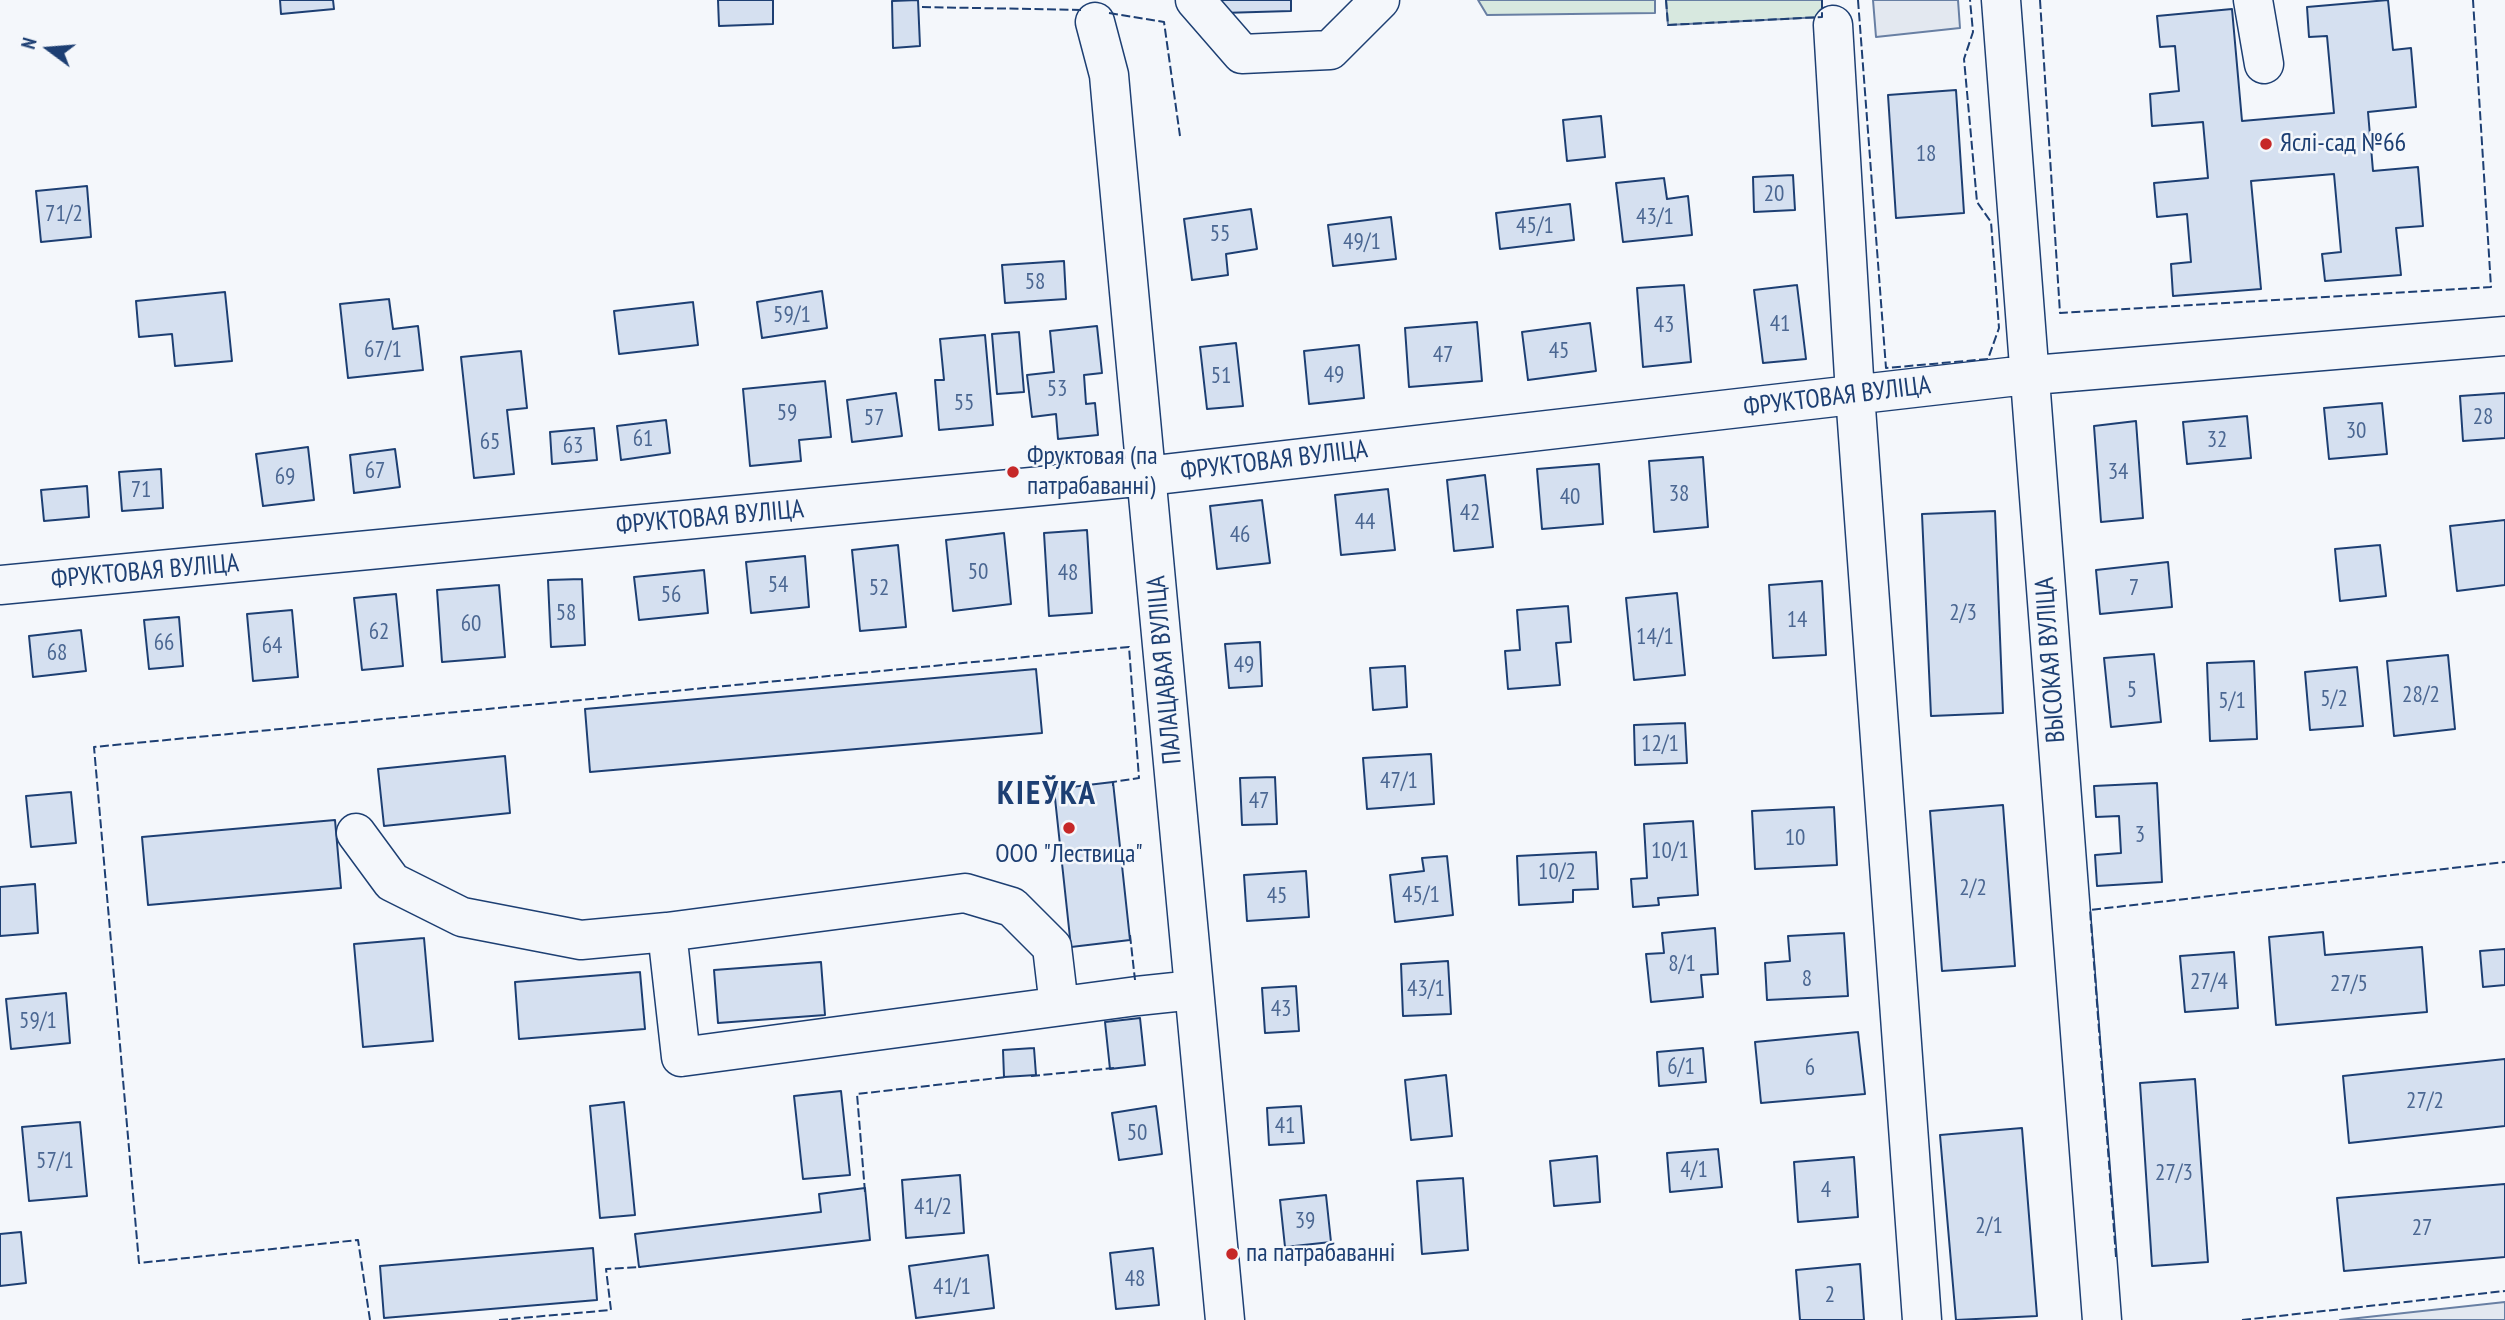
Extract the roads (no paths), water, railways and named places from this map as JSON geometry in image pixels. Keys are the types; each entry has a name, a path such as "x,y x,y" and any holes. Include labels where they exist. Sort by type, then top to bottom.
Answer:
{"street":[{"path":"1195,0 1242,54 1330,50 1380,0"},
{"name":"ВЫСОКАЯ ВУЛІЦА","path":"2001,0 2102,1320"},
{"path":"2253,0 2264,64"},
{"name":"ПАЛАЦАВАЯ ВУЛІЦА","path":"1095,22 1109,75 1225,1320"},
{"path":"1833,25 1855,394 1922,1320"},
{"name":"ФРУКТОВАЯ ВУЛІЦА","path":"0,585 1147,476 2029,375 2505,336"},
{"path":"356,833 392,882 462,917 581,940 667,932 965,893 1012,907 1052,947 1059,1006"},
{"path":"667,932 681,1057 1194,990"}],"place":[{"name":"Яслі-сад №66","path":"2266,144"},
{"name":"Фруктовая (па патрабаванні)","path":"1013,472"},
{"name":"ООО \"Лествица\"","path":"1069,828"},
{"name":"па патрабаванні","path":"1232,1254"}],"district":[{"name":"КІЕЎКА","path":"1047,795"}]}
